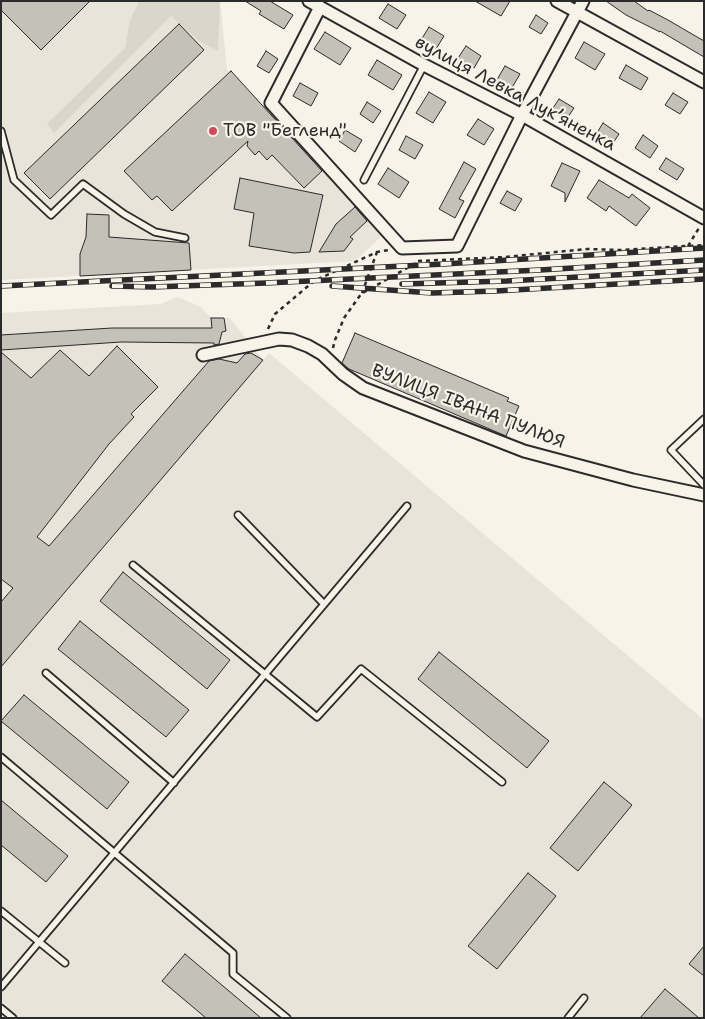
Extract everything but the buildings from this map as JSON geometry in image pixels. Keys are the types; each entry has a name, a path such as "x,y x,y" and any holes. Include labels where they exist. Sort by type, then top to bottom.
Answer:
{"street":[{"path":"557,1 704,82"},
{"path":"314,4 271,103 402,248 457,246 522,114 583,1"},
{"name":"вулиця Левка Лукʼяненка","path":"314,4 424,65 522,114 704,219"},
{"name":"ВУЛИЦЯ ІВАНА ПУЛЮЯ","path":"203,355 279,339 292,340 322,354 343,374 363,388 524,451 632,480 704,495"}],"lane":[{"path":"364,180 424,65"},
{"path":"1,131 14,180 51,215 83,184 124,214 155,232 186,238"},
{"path":"704,419 671,450 704,485"},
{"path":"1,987 407,506"},
{"path":"238,515 324,604"},
{"path":"133,565 317,717 361,669 502,782"},
{"path":"46,673 174,783"},
{"path":"1,756 233,952 233,974 287,1018"},
{"path":"1,911 65,963"},
{"path":"568,1018 584,998"},
{"path":"1,1008 14,1018"}],"path":[{"path":"688,246 704,219"},
{"path":"418,261 505,257 587,249 621,250 704,245"},
{"path":"361,294 418,261 436,247"},
{"path":"263,342 275,314 308,285 377,252 402,248"},
{"path":"335,367 332,352 335,340 344,318 361,294 377,252"}],"shaded area":[{"path":"1,1 220,1 227,70 231,71 383,235 355,261 1,280"},
{"path":"139,1 220,1 218,51 199,41 171,16 54,133 47,124 125,48 130,21"},
{"path":"177,297 201,307 211,318 230,318 263,360 269,353 704,720 704,1018 1,1018 1,313 161,304"}],"railway":[{"path":"1,286 444,264 704,248"},
{"path":"112,286 152,287 266,283 704,260"},
{"path":"402,284 507,281 704,270"},
{"path":"332,286 432,293 704,279"}],"place":[{"name":"ТОВ \"Бегленд\"","path":"213,131"}]}
